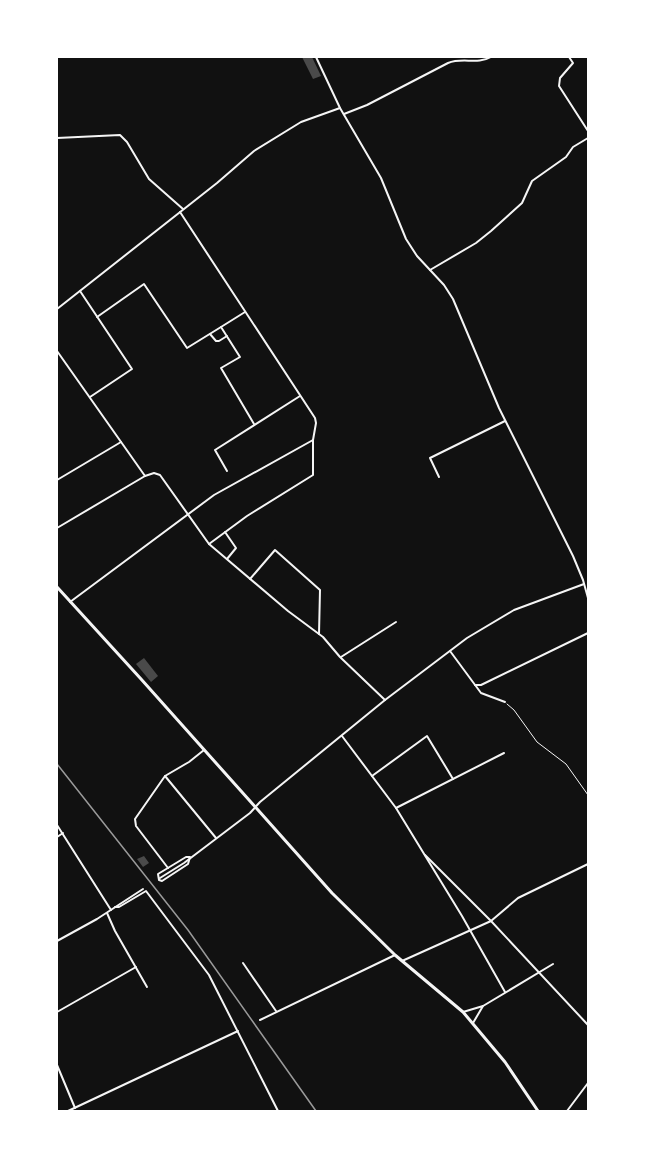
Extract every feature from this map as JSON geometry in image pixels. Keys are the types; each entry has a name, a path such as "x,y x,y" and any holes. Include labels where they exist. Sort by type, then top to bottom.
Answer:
{"main road":[{"path":"57,588 335,896 395,955 463,1012 505,1062 538,1110"}],"street":[{"path":"316,57 340,108 381,178 403,234 417,256 453,299 506,421 564,536 584,584 588,598"},
{"path":"344,114 367,105 448,63 457,60 478,62 491,57"},
{"path":"569,57 573,63 560,78 559,86 588,131"},
{"path":"57,309 258,148 304,121 340,108"},
{"path":"57,138 120,135 127,142 149,179 183,209"},
{"path":"430,270 476,243 491,231 522,203 530,184 535,179 566,157 572,147 588,138"},
{"path":"180,212 316,420 313,440 313,475 225,532 210,544"},
{"path":"97,317 144,284 187,348 245,312"},
{"path":"80,291 132,369 90,397"},
{"path":"221,327 240,357 221,368 254,424"},
{"path":"210,334 216,341 219,341 227,336"},
{"path":"57,351 145,476"},
{"path":"227,471 214,450 300,396"},
{"path":"439,477 430,458 506,421"},
{"path":"70,602 214,495 313,440"},
{"path":"57,480 121,442"},
{"path":"57,524 58,528 145,476 154,473 160,475 210,544 305,625 319,634 340,657 385,700"},
{"path":"225,532 236,548 227,559"},
{"path":"250,579 275,550 320,590 319,634"},
{"path":"160,878 184,863 255,808 272,792 385,700 486,626 514,610 584,584"},
{"path":"340,657 396,622"},
{"path":"475,685 481,684 588,633"},
{"path":"450,651 475,685 484,694 505,702"},
{"path":"342,736 396,808 470,930 505,992"},
{"path":"372,776 427,736 453,779"},
{"path":"168,868 136,826 135,819 165,776 189,762 204,750"},
{"path":"396,808 504,753"},
{"path":"165,776 216,838"},
{"path":"57,825 111,910"},
{"path":"57,837 62,833"},
{"path":"424,854 491,921 588,1025"},
{"path":"190,857 188,864 162,881 159,880 158,874 190,857"},
{"path":"402,961 491,921 518,898 588,864"},
{"path":"57,941 111,910 142,889"},
{"path":"115,907 118,907 146,891 209,975 278,1111"},
{"path":"107,912 147,987"},
{"path":"260,1020 395,955"},
{"path":"243,963 276,1012"},
{"path":"463,1012 483,1006 553,964"},
{"path":"57,1012 136,967"},
{"path":"473,1023 483,1006"},
{"path":"68,1111 238,1032"},
{"path":"57,1065 75,1108"},
{"path":"567,1111 588,1083"}],"path":[{"path":"505,702 514,710 537,742 566,764 588,795"}],"building":[{"path":"302,57 312,57 321,76 313,79"},
{"path":"144,658 158,676 151,682 136,664"},
{"path":"144,856 149,863 143,867 137,859"}],"railway":[{"path":"57,764 188,930 316,1111"}]}
